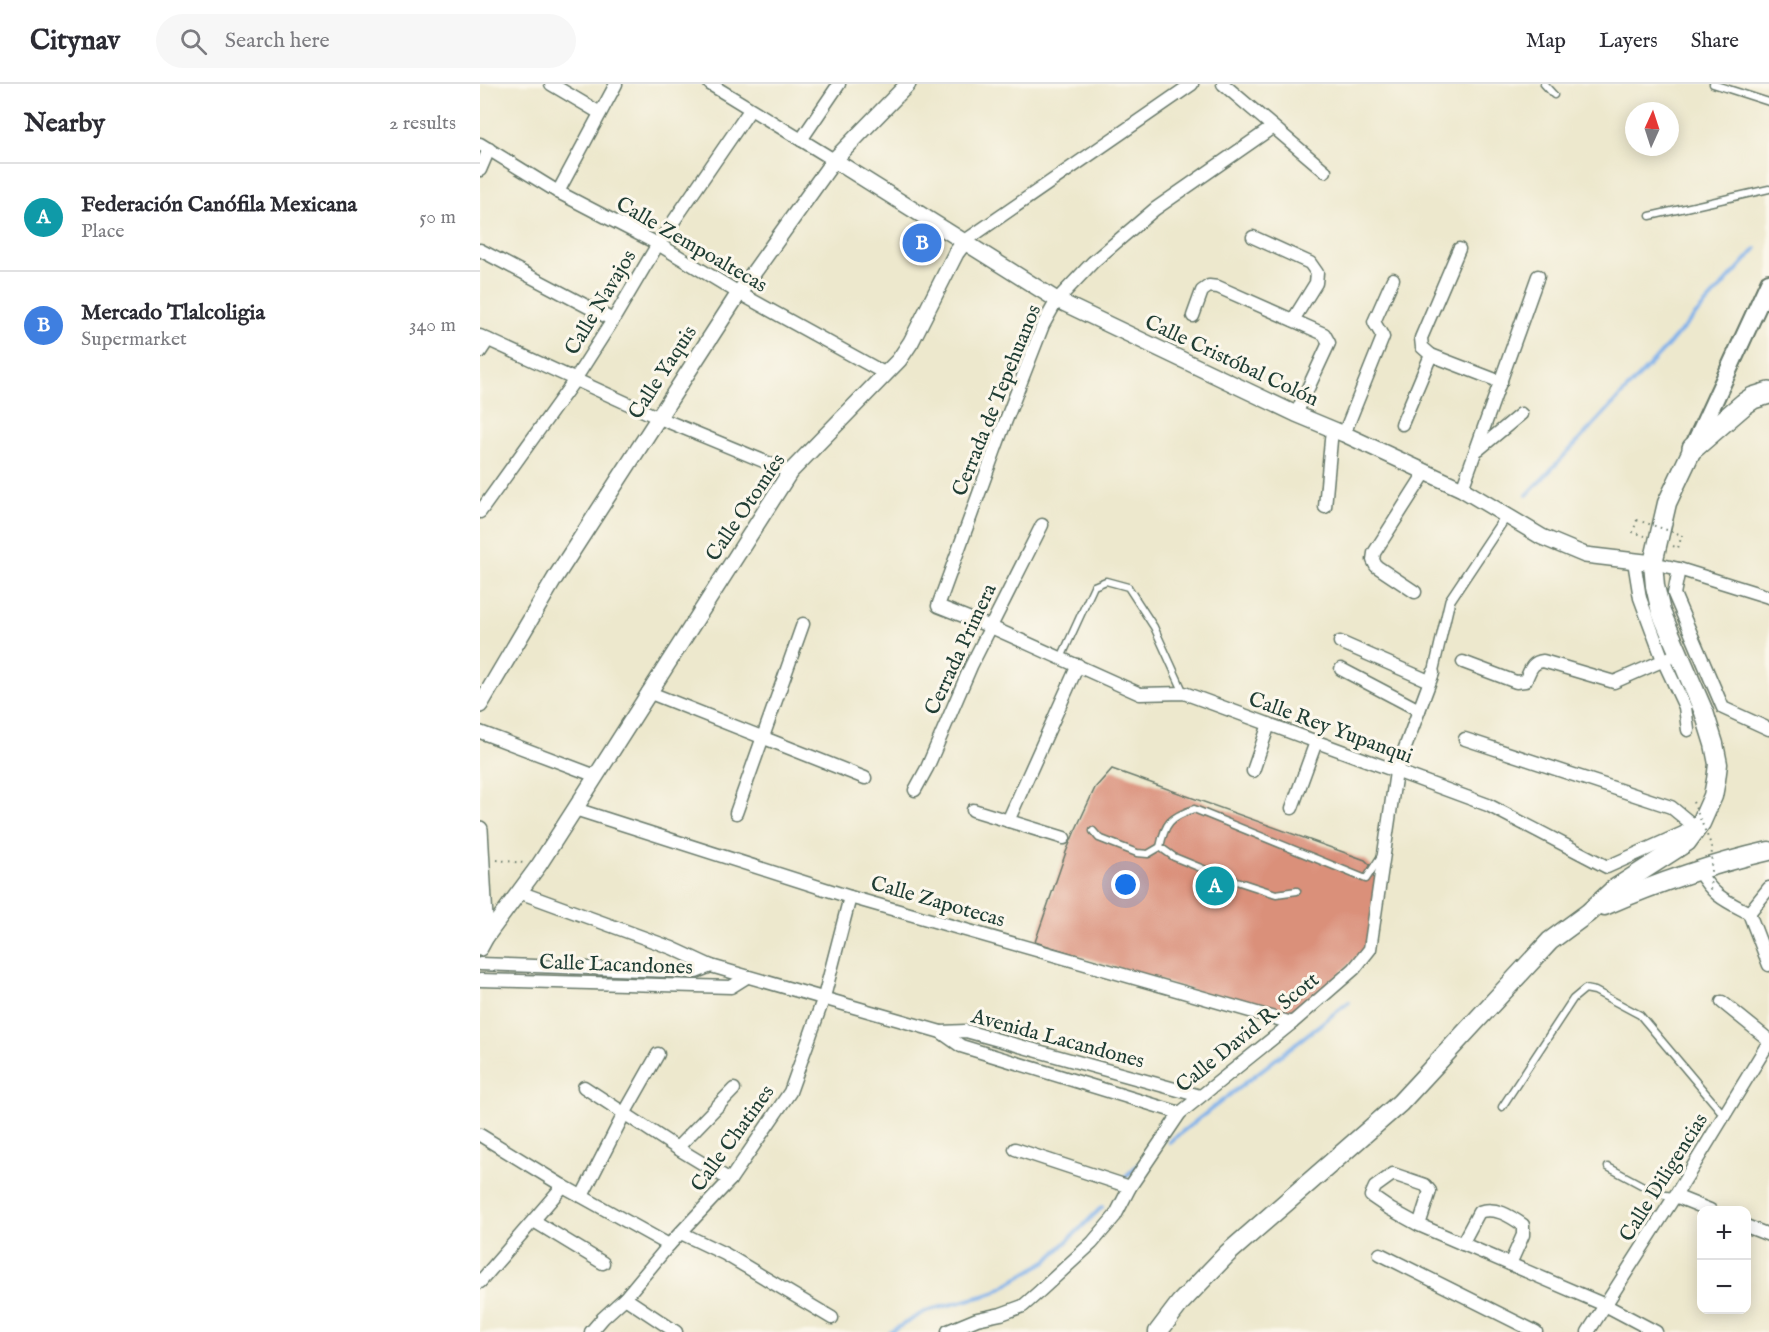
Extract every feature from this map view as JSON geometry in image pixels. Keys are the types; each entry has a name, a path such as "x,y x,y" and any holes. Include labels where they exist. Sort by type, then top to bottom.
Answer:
{"highway":[{"path":"1693,448 1744,404 1753,398 1769,393"}],"main road":[{"path":"1158,1332 1180,1303 1228,1253 1400,1103 1550,941 1588,913 1614,889 1687,842 1696,827 1713,796 1718,764 1704,711 1670,657 1655,586 1653,563 1667,503 1769,282"},
{"path":"1696,827 1694,845 1698,870"},
{"path":"1588,913 1654,884 1769,851"}],"street":[{"path":"552,84 600,113"},
{"path":"558,192 616,84"},
{"name":"Calle Cristóbal Colón","path":"710,84 1057,300 1296,414 1462,489 1542,537 1586,555 1653,563 1769,597"},
{"path":"801,140 839,84"},
{"name":"Calle Yaquis","path":"480,705 555,578 739,293 834,160 908,84"},
{"name":"Calle Otomíes","path":"483,942 539,865 790,472 886,374 911,342 956,253 965,241 1192,84"},
{"path":"1223,84 1325,171"},
{"name":"Calle Navajos","path":"480,512 574,381 658,244 750,110"},
{"name":"Cerrada de Tepehuanos","path":"938,606 1043,325 1057,300 1093,262 1155,209 1273,127"},
{"path":"480,170 484,147"},
{"name":"Calle Zempoaltecas","path":"484,147 558,192 658,244 739,293 886,374"},
{"path":"1253,237 1310,263 1317,273 1316,283 1293,320"},
{"path":"1459,249 1421,338 1422,347 1431,356 1502,382"},
{"path":"480,250 613,320"},
{"path":"1462,489 1478,450 1538,276"},
{"path":"1325,507 1338,432 1383,337 1374,322 1393,279"},
{"path":"1193,316 1202,291 1209,286 1218,287 1324,334 1329,343 1296,414"},
{"path":"480,352 484,338 574,381 790,472"},
{"path":"1402,424 1431,356"},
{"path":"1478,450 1521,414"},
{"path":"1415,592 1376,567 1373,560 1374,553 1425,472"},
{"path":"1340,642 1431,677 1450,600 1506,516"},
{"name":"Cerrada Primera","path":"915,790 991,627 1042,525"},
{"path":"1634,561 1640,598 1670,657 1685,707 1688,730"},
{"path":"1679,569 1674,594 1723,708 1769,729"},
{"name":"Calle Rey Yupanqui","path":"938,606 991,627 1140,694 1184,693 1488,805 1607,867 1696,827"},
{"path":"736,813 803,624"},
{"path":"1463,662 1516,682 1525,681 1532,665 1537,661 1543,661 1614,682 1670,657"},
{"path":"1008,821 1078,665"},
{"path":"1341,669 1419,710"},
{"name":"Calle David R. Scott","path":"948,1331 977,1319 1023,1306 1092,1243 1115,1216 1130,1187 1180,1113 1292,1023 1354,969 1370,950 1396,772 1431,677"},
{"path":"648,692 865,778"},
{"path":"1252,771 1269,724"},
{"path":"480,732 596,776"},
{"path":"1465,739 1671,807 1696,827"},
{"path":"1292,808 1316,742"},
{"name":"Calle Zapotecas","path":"575,809 850,897 1292,1023"},
{"path":"974,810 1064,838"},
{"path":"480,829 483,942"},
{"path":"1698,870 1707,887 1721,899 1749,913 1769,965"},
{"path":"1749,913 1769,888"},
{"name":"Avenida Lacandones","path":"519,892 672,948 711,966 940,1032 962,1046 1180,1113"},
{"name":"Calle Chatines","path":"591,1332 625,1298 669,1245 730,1180 790,1092 824,997 850,897"},
{"name":"Calle Lacandones","path":"480,964 696,972 711,966"},
{"name":"Calle Lacandones","path":"480,980 732,987 747,977"},
{"path":"1722,1002 1769,1041"},
{"name":"Avenida Lacandones","path":"940,1032 966,1031 1200,1096"},
{"name":"Calle Diligencias","path":"1588,1332 1675,1196 1769,1041"},
{"path":"1003,1059 1008,1043"},
{"path":"582,1196 658,1054"},
{"path":"1067,1078 1072,1061"},
{"path":"1118,1094 1125,1076"},
{"path":"584,1087 730,1180"},
{"path":"677,1148 734,1089"},
{"path":"480,1135 563,1186 669,1245"},
{"path":"1015,1149 1130,1187"},
{"path":"1419,1225 1430,1191 1425,1185 1393,1174 1375,1187 1371,1196 1419,1225 1605,1305 1656,1332"},
{"path":"480,1282 563,1186"},
{"path":"1675,1196 1700,1206"},
{"path":"1462,1244 1479,1212 1489,1209 1512,1217 1523,1225 1523,1235 1510,1264"},
{"path":"534,1221 603,1263"},
{"path":"1751,1228 1769,1235"},
{"path":"681,1233 725,1254 832,1318"},
{"path":"1380,1254 1536,1332"},
{"path":"625,1298 659,1328 676,1332"}],"lane":[{"path":"1544,84 1554,95"},
{"path":"1713,84 1769,102"},
{"path":"1650,216 1769,189"},
{"path":"1061,658 1094,586 1106,581 1128,587 1154,627 1184,693"},
{"path":"1093,831 1099,838 1137,853 1148,854 1160,847 1164,831 1176,815 1194,809 1366,879 1386,848"},
{"path":"1160,847 1185,862 1276,894 1297,891"},
{"path":"1502,1107 1573,999 1586,989 1595,991 1640,1015 1724,1115"},
{"path":"1608,1167 1658,1194 1675,1196"}],"path":[{"path":"1657,541 1633,532 1637,520 1682,535"},
{"path":"1693,802 1712,847 1710,893"},
{"path":"481,859 539,865"}],"building":[{"path":"1112,769 1365,860 1379,874 1366,948 1291,1021 1035,942 1075,831 1095,788"}],"waterway":[{"path":"1527,495 1756,249"},
{"path":"1169,1142 1349,1002"},
{"path":"1122,1180 1139,1164"},
{"path":"890,1332 926,1311 991,1294 1048,1260 1102,1207"}],"place":[{"name":"Mercado Tlalcoligia","path":"922,243"},
{"name":"Federación Canófila Mexicana","path":"1215,886"}]}
